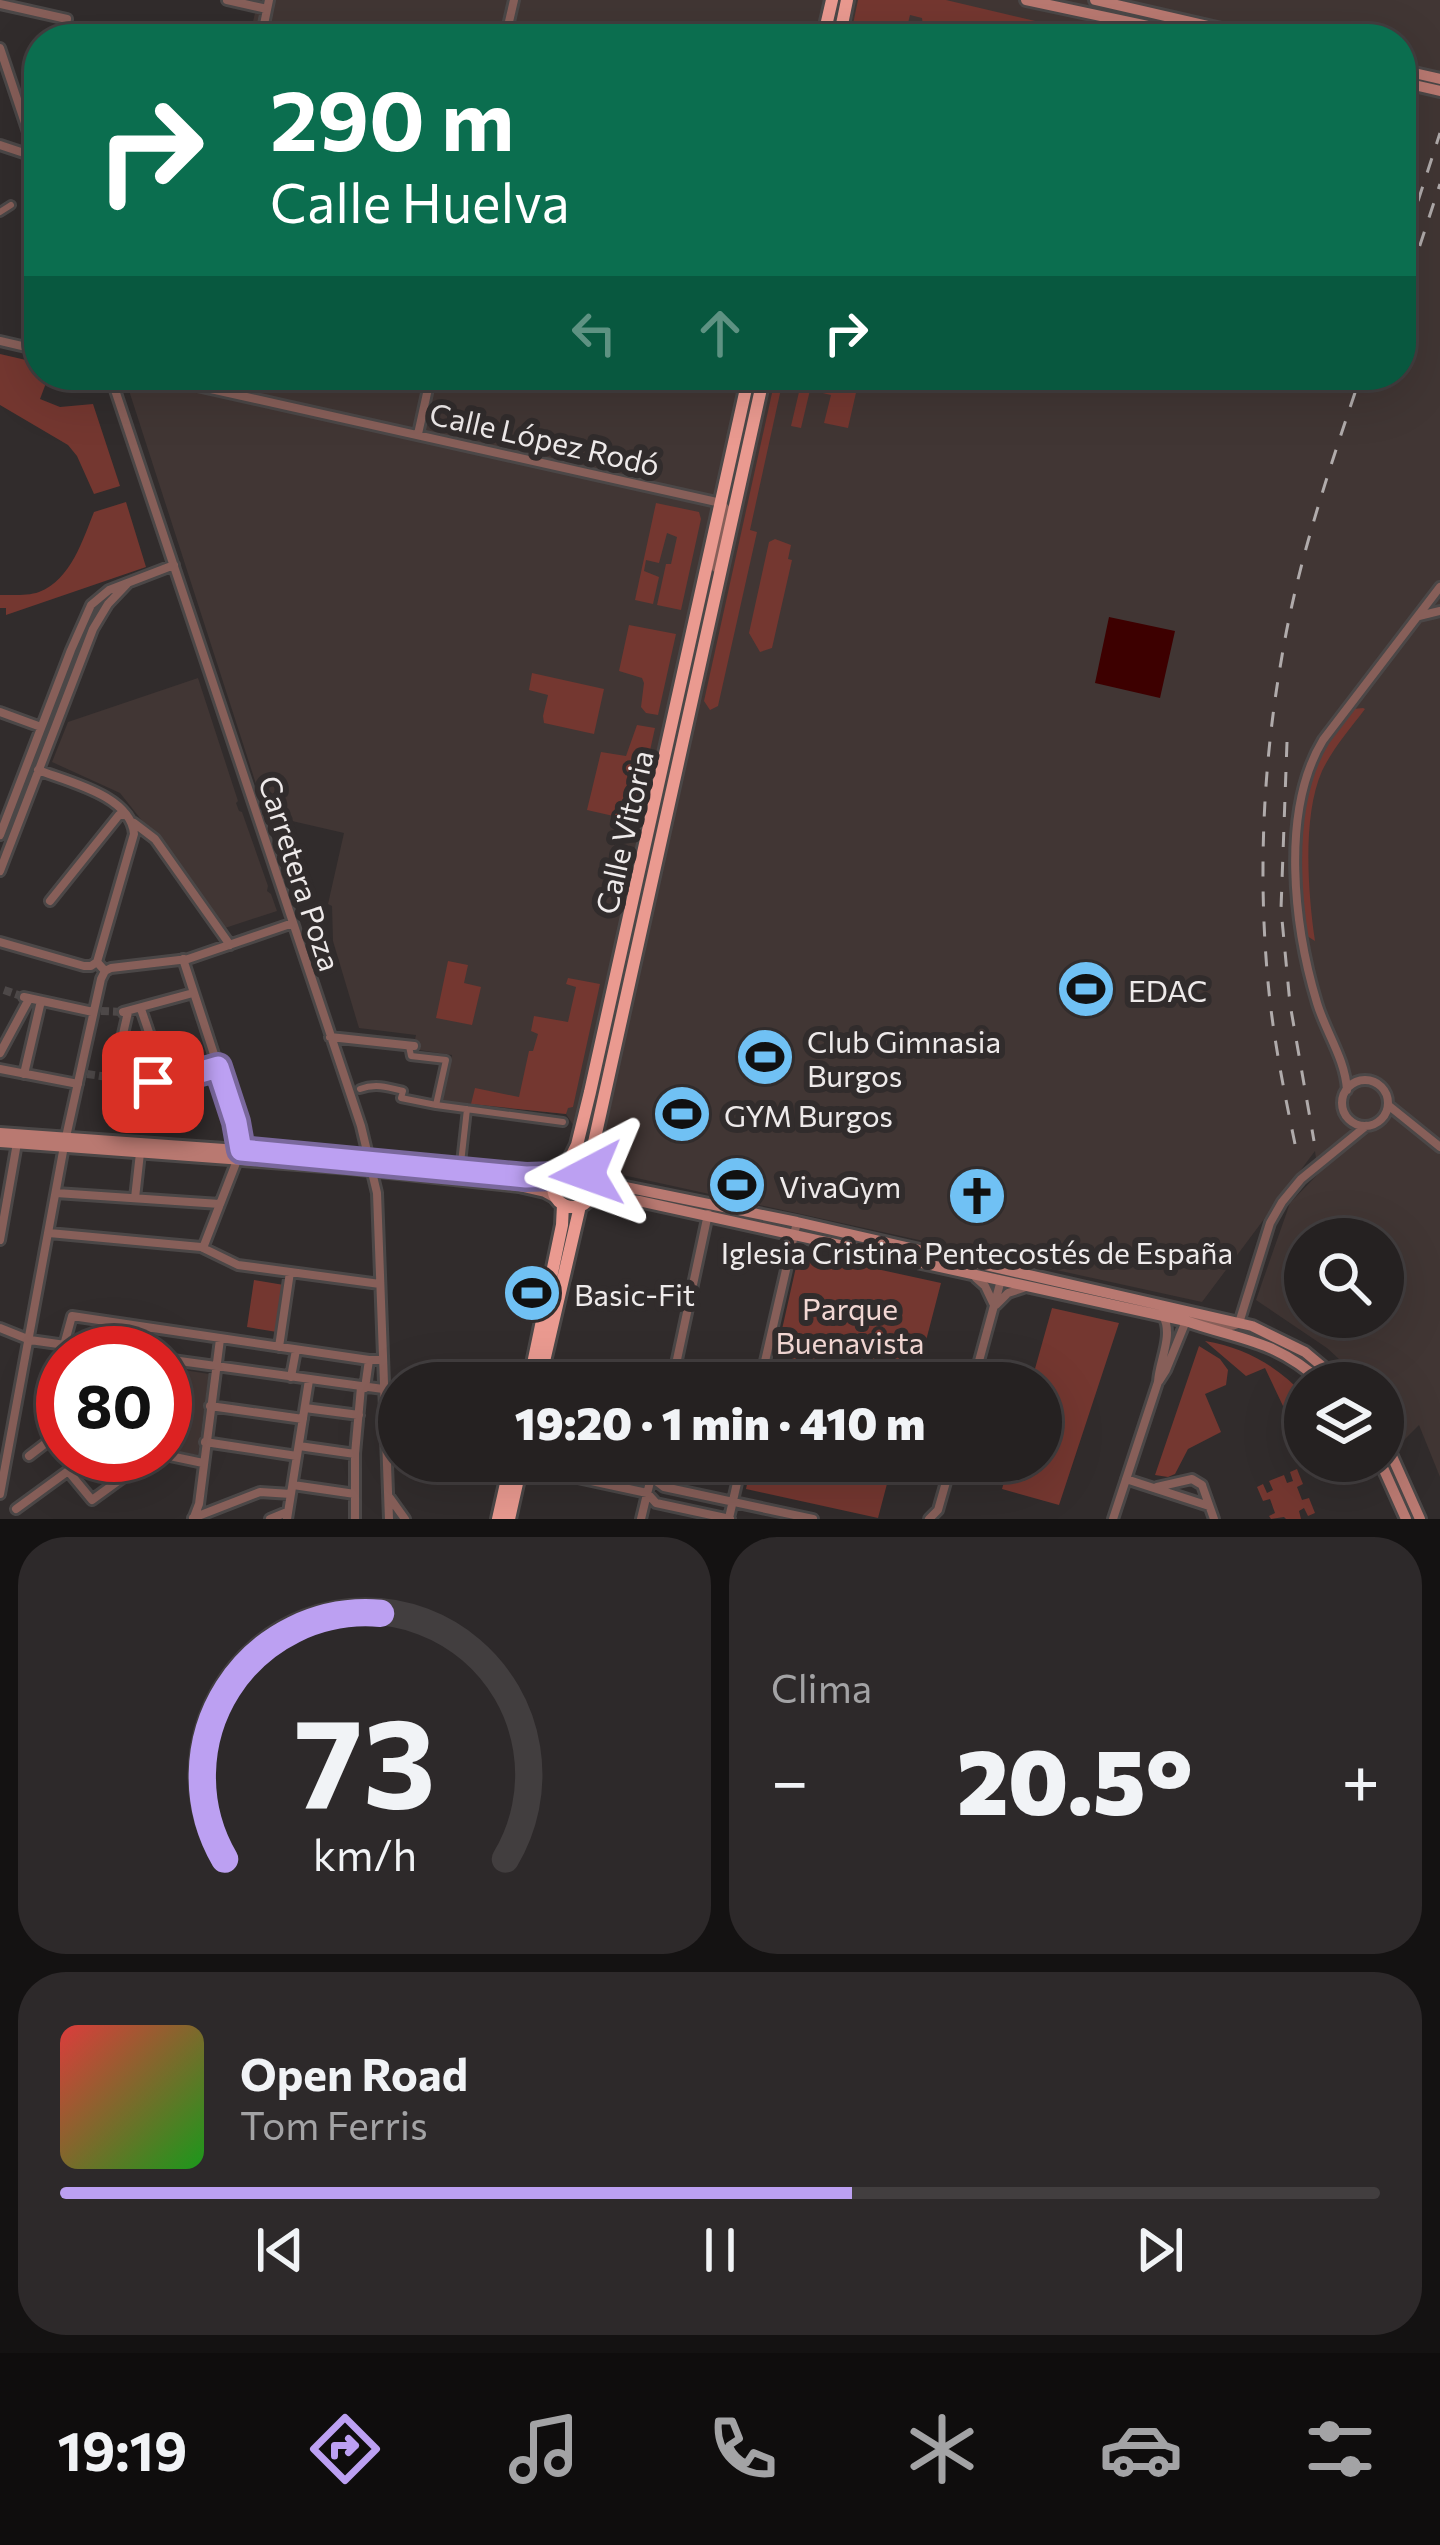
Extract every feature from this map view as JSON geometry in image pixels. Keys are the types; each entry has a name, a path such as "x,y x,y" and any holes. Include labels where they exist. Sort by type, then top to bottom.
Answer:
{"highway":[{"name":"Calle Vitoria","path":"561,1172 577,1145 590,1092 746,390"},
{"name":"Calle Vitoria","path":"589,1177 761,390"},
{"path":"721,502 739,486"},
{"path":"533,1362 563,1220 553,1187 561,1172 577,1168 592,1186 544,1362"},
{"path":"560,1201 584,1202"},
{"path":"498,1519 511,1482"},
{"path":"509,1519 515,1482"}],"main road":[{"path":"1026,0 1139,24"},
{"path":"1095,0 1200,24"},
{"path":"0,1137 526,1177 561,1172"},
{"path":"0,1137 17,1143 65,1142 140,1153 239,1155"},
{"path":"372,1166 519,1186 560,1201"},
{"path":"589,1177 704,1202 796,1229 1246,1325 1317,1362"},
{"path":"584,1202 597,1197 639,1201 796,1229"},
{"path":"939,1261 971,1275 1003,1275 1026,1287 1066,1289 1258,1341 1296,1362"},
{"path":"1389,1482 1406,1519"},
{"path":"1404,1482 1420,1519"}],"street":[{"path":"226,0 268,4"},
{"path":"0,4 67,19 66,24"},
{"path":"0,48 24,122"},
{"path":"18,149 24,144"},
{"path":"0,146 24,153"},
{"path":"0,212 11,206"},
{"name":"Carretera Poza","path":"115,390 372,1166 383,1360"},
{"name":"Calle López Rodó","path":"232,390 721,502"},
{"path":"418,434 427,390"},
{"name":"Calle Vitoria","path":"716,593 726,515 721,502"},
{"path":"0,834 87,613 109,590 174,566"},
{"path":"0,871 93,629 128,583"},
{"path":"1344,1143 1348,1118 1342,1102 1346,1090 1343,1062 1316,999 1301,929 1296,858 1301,798 1316,752 1418,616 1437,605 1440,587"},
{"path":"0,712 41,727"},
{"path":"38,770 111,800 161,848 230,945"},
{"path":"50,902 118,815 130,819"},
{"path":"0,942 84,966 98,962 134,834 130,819"},
{"path":"0,1494 65,1142 105,971 183,959 293,923"},
{"path":"183,959 236,1122 239,1155 203,1247"},
{"path":"98,962 105,971"},
{"path":"193,993 126,1012 111,1077 166,1082 218,1067"},
{"path":"0,1053 27,998 96,1011"},
{"path":"24,1073 40,1001"},
{"path":"141,1009 166,1082"},
{"path":"330,1037 412,1046 411,1055 446,1060 436,1105"},
{"path":"1343,1062 1363,1080 1379,1085 1388,1105 1440,1148"},
{"path":"0,1069 78,1084"},
{"path":"1346,1090 1363,1080"},
{"path":"360,1089 385,1087 403,1090 401,1098 436,1105 563,1122"},
{"path":"1380,1120 1388,1105"},
{"path":"460,1163 467,1109"},
{"path":"1348,1118 1366,1126"},
{"path":"1258,1341 1246,1335 1244,1310 1278,1208 1301,1179 1366,1126 1380,1120 1407,1122"},
{"path":"0,1240 17,1143"},
{"path":"135,1198 140,1153"},
{"path":"0,1179 11,1180"},
{"path":"56,1193 220,1204"},
{"path":"677,1362 709,1216 704,1202"},
{"path":"765,1362 796,1229"},
{"path":"49,1233 203,1247 238,1265 380,1284"},
{"path":"279,1347 290,1272"},
{"path":"971,1275 985,1286 994,1306"},
{"path":"979,1362 1003,1275"},
{"path":"994,1306 1008,1293 1026,1287"},
{"path":"69,1326 72,1316 138,1326"},
{"path":"1113,1519 1158,1382 1168,1330 1163,1316"},
{"path":"1158,1382 1186,1321 1231,1328 1246,1325"},
{"path":"0,1328 36,1341"},
{"path":"192,1335 383,1360"},
{"path":"193,1518 199,1504 220,1339"},
{"path":"291,1377 296,1350"},
{"path":"355,1519 359,1415 369,1360"},
{"path":"192,1363 378,1392"},
{"path":"270,1519 288,1515 309,1380"},
{"path":"211,1406 303,1419"},
{"path":"305,1408 359,1415"},
{"path":"206,1442 356,1454"},
{"path":"29,1456 36,1451"},
{"path":"192,1461 203,1463"},
{"path":"1126,1478 1209,1506"},
{"path":"1156,1487 1192,1479 1202,1485 1214,1519"},
{"path":"16,1509 53,1482"},
{"path":"77,1482 92,1500 117,1482"},
{"name":"Carretera Poza","path":"388,1482 388,1519"},
{"path":"600,1482 647,1493 656,1503 730,1519 737,1482"},
{"path":"641,1518 650,1482"},
{"path":"658,1482 813,1519"},
{"path":"929,1519 940,1514 947,1482"},
{"path":"1183,1498 1199,1492 1202,1485"},
{"path":"193,1518 260,1492 292,1489 355,1494"},
{"path":"388,1490 405,1519"},
{"path":"641,1518 656,1503"}],"shaded area":[{"path":"258,0 1440,0 1440,1477 1419,1425 1404,1440 1404,1362 1342,1362 1312,1338 1404,1338 1404,1218 1285,1218 1290,1203 1318,1174 1315,1151 1202,1302 609,1172 601,1168 566,1114 442,1101 452,1055 413,1049 416,1035 359,1028 333,941 332,906 328,904 344,833 266,815 129,390 1416,390 1416,24 252,24"},
{"path":"1109,617 1175,631 1160,698 1095,683"},
{"path":"198,678 236,803 277,911 222,929 120,793 52,762 68,722"},
{"path":"1284,1220 1284,1319 1256,1300"},
{"path":"192,1371 209,1374 198,1455 192,1454"}],"green space":[{"path":"858,0 946,0 1048,24 923,24 922,18 910,15 908,24 853,24"},
{"path":"0,354 24,360 24,390 43,390 40,399 60,407 93,404 120,486 94,494 68,445 0,405"},
{"path":"773,390 781,390 750,530 757,532 718,706 710,710 704,701"},
{"path":"799,390 810,390 801,428 791,426"},
{"path":"810,390 857,390 848,428 824,423 831,395"},
{"path":"126,502 146,567 6,615 6,608 0,608 0,595 30,594 50,586 74,558 94,512"},
{"path":"656,503 699,512 701,519 681,610 657,605 677,537 667,533 659,563 646,560 644,571 659,577 653,604 635,600"},
{"path":"775,539 791,545 788,559 792,560 772,648 760,652 749,633 769,542"},
{"path":"629,625 676,634 658,715 641,707 642,678 619,671"},
{"path":"532,673 604,689 594,734 544,723 548,695 529,690"},
{"path":"1363,708 1326,763 1311,810 1308,855 1315,941 1307,936 1302,894 1303,805 1323,750 1353,709"},
{"path":"637,725 655,728 630,827 631,820 587,810 601,752 626,756"},
{"path":"448,961 468,965 464,983 481,987 472,1025 436,1018"},
{"path":"568,978 600,984 573,1107 566,1114 471,1104 475,1088 519,1097 529,1051 538,1034 531,1031 534,1016 568,1022 576,987 566,984"},
{"name":"Parque Buenavista","path":"808,1254 941,1283 920,1362 775,1362 798,1258"},
{"path":"254,1280 284,1285 277,1332 247,1327"},
{"path":"1052,1308 1119,1323 1059,1505 1002,1489 1004,1482 1062,1482 1062,1362 1037,1362"},
{"path":"1205,1341 1234,1348 1283,1376 1284,1406 1265,1368 1246,1376"},
{"path":"1199,1346 1228,1370 1226,1385 1205,1394 1221,1432 1188,1449 1175,1474 1155,1475"},
{"path":"1284,1475 1287,1483 1302,1482 1297,1487 1302,1500 1309,1498 1315,1513 1308,1516 1304,1508 1299,1511 1301,1519 1271,1519 1275,1513 1270,1499 1263,1501 1257,1487 1263,1484 1267,1493 1273,1490 1269,1481"},
{"path":"748,1482 887,1482 878,1518 746,1489"}],"tunnel":[{"path":"4,990 24,997"},
{"path":"101,1011 123,1012"},
{"path":"87,1074 108,1077"}],"railway":[{"path":"1418,201 1440,133"},
{"path":"1416,257 1440,184"},
{"path":"1295,1144 1268,982 1263,901 1267,778 1276,696 1297,585 1356,390"},
{"path":"1287,742 1281,909 1290,1004 1314,1141"}],"place":[{"name":"EDAC","path":"1086,989"},
{"name":"Club Gimnasia Burgos","path":"765,1057"},
{"name":"GYM Burgos","path":"682,1114"},
{"name":"VivaGym","path":"737,1185"},
{"name":"Iglesia Cristina Pentecostés de España","path":"977,1196"},
{"name":"Basic-Fit","path":"532,1293"}],"route":[{"path":"153,1082 218,1067 241,1150 526,1177 557,1176 571,1168 587,1174"}]}
